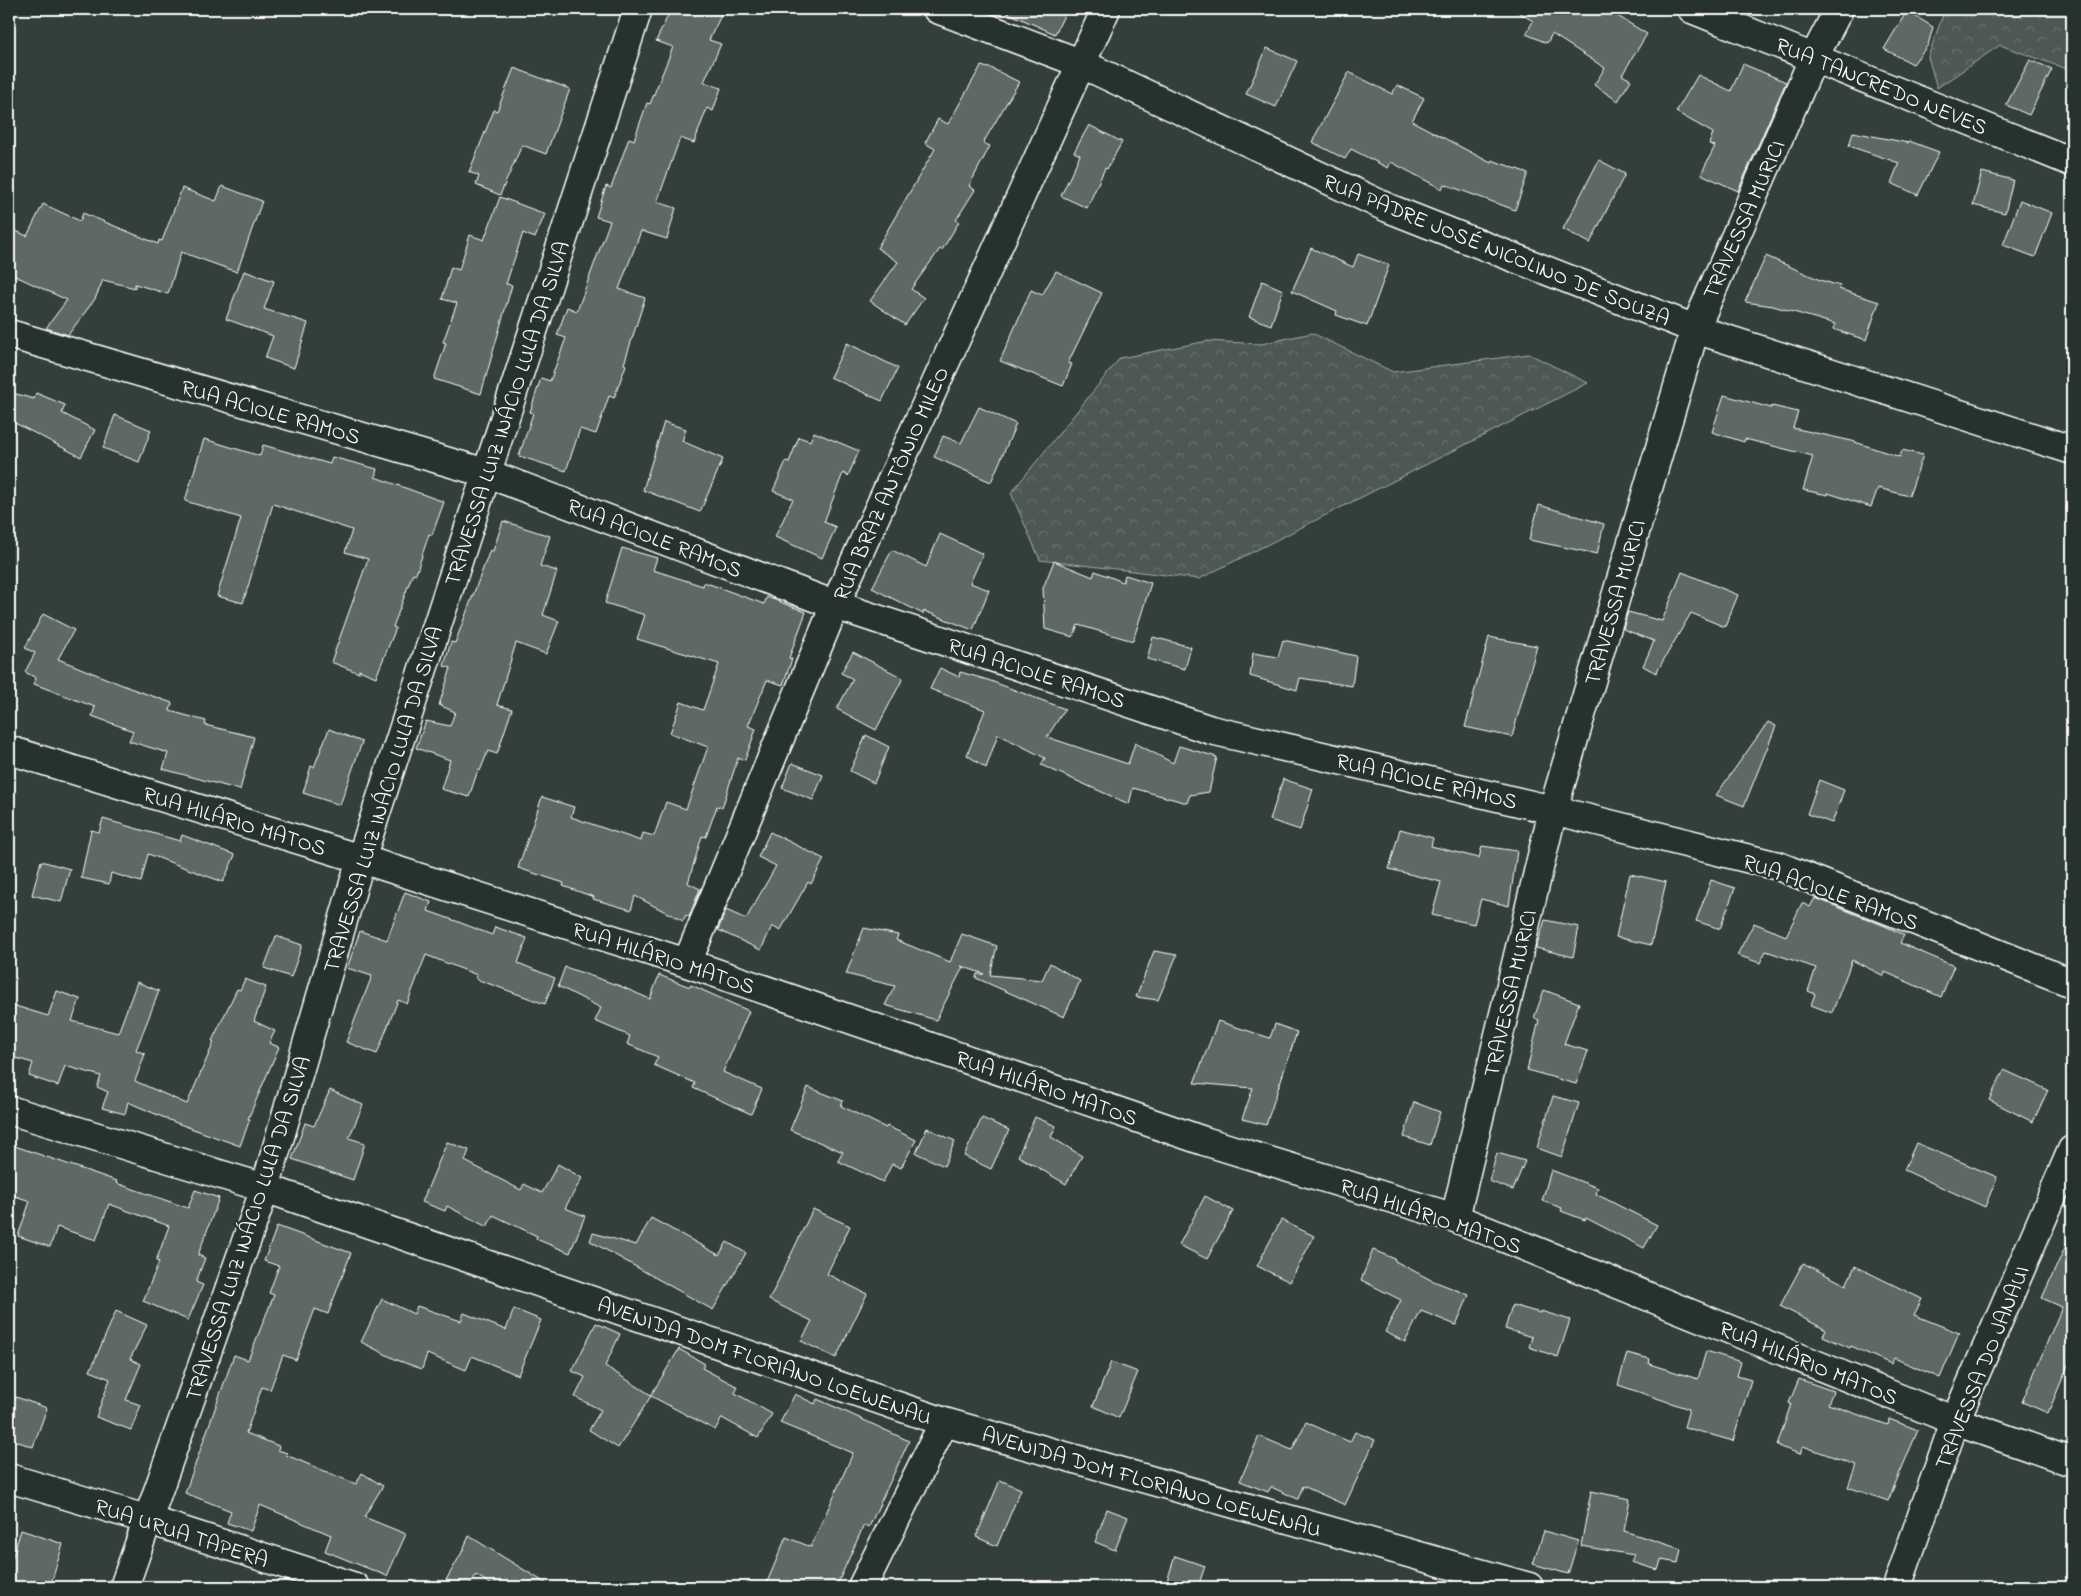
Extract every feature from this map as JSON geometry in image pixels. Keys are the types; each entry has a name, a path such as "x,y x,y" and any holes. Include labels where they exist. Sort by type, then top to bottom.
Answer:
{"street":[{"name":"TRAVESSA LUIZ INÁCIO LULA DA SILVA","path":"124,1587 265,1188 361,859 638,9"},
{"name":"RUA PADRE JOSÉ NICOLINO DE SOUZA","path":"937,9 1080,63 1388,208 1695,329 2072,450"},
{"name":"RUA BRAZ ANTÔNIO MILEO","path":"687,963 835,605 1106,9"},
{"name":"RUA TANCREDO NEVES","path":"1692,9 2072,162"},
{"name":"TRAVESSA MURICI","path":"1455,1218 1553,810 1695,329 1814,57 1839,9"},
{"name":"RUA ACIOLE RAMOS","path":"9,334 486,473 835,605 1211,730 1553,810 1778,866 2072,983"},
{"name":"RUA HILÁRIO MATOS","path":"9,750 361,859 687,963 1194,1138 1455,1218 1955,1421 2072,1462"},
{"name":"AVENIDA DOM FLORIANO LOEWENAU","path":"9,1110 265,1188 944,1422 1529,1587"},
{"name":"TRAVESSA DO JANAUI","path":"1897,1587 1955,1421 2072,1150"},
{"path":"862,1587 944,1422"},
{"name":"RUA URUA TAPERA","path":"9,1478 149,1520 355,1587"}],"green space":[{"path":"1945,9 2072,9 2072,71 2000,45 1937,88 1928,57"},
{"path":"1312,333 1393,372 1529,354 1588,383 1199,579 1040,560 1011,493 1120,358 1208,341 1261,344"}],"building":[{"path":"671,9 724,9 709,40 721,44 704,82 721,88 713,111 707,108 694,143 680,138 657,202 676,208 667,239 641,231 619,289 645,298 624,364 626,365 614,398 609,396 596,434 580,429 566,471 519,456 533,413 530,412 541,378 550,381 566,338 557,335 567,307 577,311 610,221 596,217 606,186 611,188 629,138 634,140 647,103 650,104 673,47 656,41"},
{"path":"999,9 1067,9 1055,34"},
{"path":"1513,9 1606,9 1647,34 1622,75 1631,80 1618,101 1594,85 1605,68 1552,34 1547,43 1526,34 1533,21"},
{"path":"1907,11 1933,27 1928,45 1913,64 1884,49"},
{"path":"1267,48 1297,61 1276,107 1246,94"},
{"path":"2030,60 2052,69 2029,115 2006,105"},
{"path":"1743,64 1786,82 1738,191 1701,174 1715,146 1709,144 1713,133 1676,112 1698,75 1731,91"},
{"path":"981,66 989,67 1019,82 983,143 990,146 969,186 975,190 956,220 959,222 942,250 940,249 911,289 924,298 905,325 870,301 898,262 877,248 935,149 925,143 938,119 948,124"},
{"path":"514,68 570,89 546,154 522,145 500,195 476,185 479,176 469,172 494,110 497,111"},
{"path":"1349,72 1392,94 1397,85 1424,98 1412,121 1491,163 1492,160 1528,173 1515,210 1444,184 1442,189 1391,162 1388,168 1351,149 1345,159 1312,142"},
{"path":"1089,125 1122,142 1107,169 1105,168 1087,208 1061,196 1080,155 1074,152"},
{"path":"1853,132 1908,143 1909,141 1939,152 1918,195 1891,183 1899,163 1849,146"},
{"path":"1599,160 1625,174 1590,243 1563,229"},
{"path":"1982,172 2013,180 2005,213 1973,205"},
{"path":"222,186 262,201 237,272 181,252 168,294 135,284 135,288 103,280 95,299 68,335 46,328 67,300 9,273 9,228 27,236 43,204 80,221 83,213 158,244 159,240 162,241 182,188 216,201"},
{"path":"500,197 545,214 535,238 523,233 506,284 512,285 481,394 434,379 446,343 443,342 457,303 442,299 451,267 459,270 470,235 484,240"},
{"path":"2020,200 2052,213 2035,257 2003,245"},
{"path":"1311,248 1353,267 1358,254 1389,265 1367,326 1336,315 1337,311 1292,291"},
{"path":"1766,256 1820,280 1840,286 1839,289 1879,302 1866,340 1833,329 1835,324 1773,306 1745,302"},
{"path":"244,271 274,281 264,309 308,323 294,368 265,358 273,336 226,319"},
{"path":"1056,271 1102,293 1068,363 1072,364 1063,386 1000,361 1031,290 1042,295"},
{"path":"1262,281 1283,290 1271,325 1249,317"},
{"path":"847,343 898,368 882,401 830,377"},
{"path":"9,392 34,399 36,393 65,405 62,413 95,430 81,457 9,420"},
{"path":"1724,395 1771,408 1772,406 1798,412 1793,428 1852,441 1900,457 1902,450 1923,455 1909,496 1878,488 1871,507 1828,493 1828,495 1803,490 1813,456 1745,439 1744,442 1712,432"},
{"path":"979,407 1016,424 991,482 934,457 943,436 961,443"},
{"path":"115,415 151,430 139,462 103,448"},
{"path":"664,422 686,429 682,441 723,459 700,512 643,490"},
{"path":"814,432 859,451 848,476 843,473 824,522 836,527 822,558 775,537 793,499 773,491 786,461 789,462 799,437 810,441"},
{"path":"204,439 260,456 263,445 330,464 332,457 377,469 375,477 444,502 432,535 429,534 416,574 413,573 393,627 396,628 376,677 359,670 359,673 331,662 368,559 345,552 352,530 273,504 243,603 217,596 241,518 185,501"},
{"path":"1539,505 1604,524 1597,554 1529,540"},
{"path":"503,521 550,536 540,566 557,571 543,615 559,621 546,654 516,643 497,705 512,709 497,754 488,751 480,771 478,770 469,797 441,789 450,760 416,748 426,721 450,726 455,712 439,705 451,668 444,666 451,642 455,643 490,550 493,551"},
{"path":"940,534 983,554 970,583 989,590 973,630 924,611 923,614 872,588 892,550 926,567"},
{"path":"622,548 657,558 653,570 703,586 704,582 764,604 767,597 806,612 789,658 792,659 783,685 767,680 748,726 756,729 745,760 738,758 722,808 717,806 706,837 702,836 688,883 700,889 689,917 686,915 683,921 635,896 631,910 593,899 594,897 563,886 564,883 518,868 542,797 574,807 571,817 641,841 643,833 654,836 666,802 686,809 708,747 670,733 681,702 703,710 719,664 637,639 645,615 605,603"},
{"path":"1054,561 1093,577 1095,571 1123,582 1125,575 1151,583 1133,641 1078,625 1073,637 1045,629 1043,588"},
{"path":"1682,572 1738,595 1725,627 1691,613 1656,673 1643,666 1654,641 1623,629 1628,612 1662,621"},
{"path":"43,614 74,630 58,659 172,703 170,711 206,721 205,725 254,737 240,790 163,769 168,753 129,741 133,731 92,716 95,707 34,684 36,678 25,672 35,653 25,648"},
{"path":"1153,637 1191,647 1185,669 1147,659"},
{"path":"1489,637 1537,646 1512,737 1465,727"},
{"path":"1283,640 1356,656 1352,686 1300,678 1297,690 1250,676 1253,653 1278,657"},
{"path":"853,652 903,678 876,730 837,709 853,679 841,673"},
{"path":"940,668 959,677 960,672 988,680 1065,709 1047,737 1128,764 1135,743 1173,763 1179,746 1217,757 1209,792 1190,795 1187,803 1133,788 1129,804 1041,765 1045,758 998,734 986,768 967,755 985,710 930,689"},
{"path":"1768,722 1776,726 1744,806 1716,795"},
{"path":"329,729 362,742 340,805 303,793 311,766 314,767"},
{"path":"866,735 889,747 874,783 850,771"},
{"path":"792,763 823,775 813,800 782,788"},
{"path":"1283,779 1313,789 1300,830 1270,820"},
{"path":"1819,780 1844,790 1832,823 1807,814"},
{"path":"103,819 180,841 182,835 235,855 223,882 148,854 141,882 111,873 109,884 81,878 91,830 99,832"},
{"path":"1400,829 1433,838 1431,846 1479,858 1482,846 1517,851 1509,906 1481,899 1474,924 1432,915 1441,882 1389,869"},
{"path":"770,832 824,859 811,884 808,882 780,931 772,926 761,950 718,930 726,910 746,919 776,866 758,857"},
{"path":"41,861 70,869 61,902 32,895"},
{"path":"1630,874 1666,882 1651,945 1616,937"},
{"path":"1711,880 1735,888 1720,929 1696,921"},
{"path":"405,892 431,902 428,911 492,935 495,927 527,938 518,963 555,978 545,1004 476,979 477,975 426,955 407,1004 398,1000 377,1054 346,1042 372,976 347,968 360,931 387,940"},
{"path":"1815,898 1904,935 1900,943 1954,966 1941,997 1885,972 1884,976 1852,960 1832,1013 1811,1005 1815,994 1808,991 1816,968 1766,951 1760,963 1737,955 1754,923 1786,936 1802,903 1810,907"},
{"path":"1545,920 1579,927 1573,957 1536,948"},
{"path":"864,928 898,935 896,940 950,962 962,934 997,946 990,975 1042,980 1050,963 1080,981 1064,1017 976,978 977,974 984,974 961,966 963,967 936,1020 885,1005 895,986 846,974"},
{"path":"276,936 302,945 291,977 264,968"},
{"path":"1154,951 1177,955 1158,1000 1136,997"},
{"path":"565,967 620,986 650,999 659,975 690,987 691,985 749,1011 723,1072 762,1089 751,1114 693,1088 695,1083 654,1065 658,1057 627,1044 630,1036 595,1021 601,1008 558,986"},
{"path":"245,979 266,987 254,1021 275,1031 269,1043 279,1047 248,1119 250,1119 240,1146 174,1122 128,1102 125,1114 102,1108 108,1092 97,1087 101,1076 65,1066 58,1086 29,1076 33,1063 9,1056 9,1004 48,1016 57,991 80,999 72,1021 118,1033 137,982 159,991 136,1050 145,1054 135,1081 187,1104 214,1042 212,1041 237,989 240,990"},
{"path":"1544,990 1579,1003 1564,1044 1588,1051 1576,1084 1527,1070 1539,1020 1534,1018"},
{"path":"1218,1021 1270,1038 1275,1024 1297,1032 1266,1125 1242,1119 1253,1088 1194,1083"},
{"path":"2004,1070 2048,1090 2033,1122 1989,1100"},
{"path":"808,1087 843,1101 841,1106 916,1140 901,1168 892,1164 883,1182 838,1161 843,1152 790,1130"},
{"path":"330,1090 363,1105 349,1138 365,1143 353,1180 292,1159 305,1123 314,1126"},
{"path":"1553,1096 1579,1103 1562,1157 1537,1148"},
{"path":"1414,1102 1440,1112 1430,1145 1404,1137"},
{"path":"1035,1117 1056,1126 1051,1137 1082,1156 1066,1184 1018,1156"},
{"path":"982,1118 1009,1130 991,1169 964,1156"},
{"path":"927,1128 955,1141 944,1166 916,1153"},
{"path":"447,1142 469,1150 465,1161 521,1190 524,1184 542,1193 558,1164 582,1178 565,1208 585,1216 570,1253 536,1239 537,1236 493,1215 487,1227 447,1206 445,1211 422,1202"},
{"path":"1916,1143 1997,1177 1985,1207 1904,1170"},
{"path":"9,1144 117,1181 116,1183 188,1208 195,1190 219,1198 198,1255 205,1258 196,1282 203,1285 188,1320 143,1301 159,1262 156,1261 169,1226 109,1204 96,1240 57,1227 50,1247 18,1236 30,1201 9,1194"},
{"path":"1497,1153 1525,1161 1513,1190 1489,1181"},
{"path":"1551,1170 1598,1188 1596,1194 1657,1225 1644,1248 1586,1218 1585,1220 1561,1211 1562,1208 1542,1201"},
{"path":"1205,1196 1233,1211 1207,1259 1179,1245"},
{"path":"813,1209 850,1226 827,1274 867,1294 836,1358 801,1341 812,1321 769,1300"},
{"path":"651,1218 719,1255 727,1242 746,1253 713,1310 590,1241 593,1233 636,1245"},
{"path":"1281,1220 1314,1236 1290,1282 1257,1266"},
{"path":"277,1226 351,1253 328,1314 315,1309 296,1360 283,1355 270,1390 262,1387 246,1433 279,1446 278,1450 287,1453 286,1455 356,1484 362,1473 383,1486 364,1517 406,1534 387,1576 325,1551 331,1535 260,1505 251,1531 227,1523 231,1511 185,1493 234,1355 248,1360 274,1295 269,1293 279,1266 264,1261"},
{"path":"2072,1232 2072,1356 2048,1413 2022,1402 2062,1307 2042,1298"},
{"path":"1373,1250 1395,1259 1395,1261 1431,1280 1469,1295 1456,1325 1421,1311 1405,1342 1385,1332 1401,1300 1361,1280"},
{"path":"1803,1263 1846,1285 1855,1266 1922,1299 1914,1315 1959,1333 1940,1378 1894,1358 1891,1364 1823,1336 1826,1330 1780,1306"},
{"path":"382,1299 414,1314 417,1306 461,1321 464,1313 506,1330 514,1309 541,1320 518,1375 472,1356 466,1370 427,1354 422,1369 397,1360 361,1342"},
{"path":"1512,1305 1570,1320 1558,1357 1529,1347 1532,1337 1505,1329"},
{"path":"116,1311 147,1325 130,1359 141,1364 126,1400 141,1405 131,1430 96,1417 110,1379 90,1371"},
{"path":"596,1323 620,1334 605,1366 651,1395 679,1349 705,1364 702,1368 738,1387 735,1393 772,1414 758,1438 722,1418 715,1430 651,1396 618,1448 589,1430 601,1410 575,1397 585,1377 572,1371"},
{"path":"1706,1351 1741,1362 1737,1376 1751,1380 1733,1441 1684,1427 1689,1409 1618,1385 1627,1353 1650,1359 1649,1364 1698,1379"},
{"path":"1111,1362 1138,1372 1119,1418 1093,1406"},
{"path":"1799,1379 1833,1391 1828,1404 1888,1425 1889,1419 1918,1430 1888,1501 1848,1487 1856,1465 1803,1446 1800,1454 1777,1446 1791,1404 1789,1403"},
{"path":"795,1394 815,1404 817,1399 909,1441 869,1527 864,1525 836,1587 765,1587 786,1537 811,1547 853,1453 780,1423"},
{"path":"16,1397 47,1408 33,1447 10,1439 16,1424 9,1421 9,1417"},
{"path":"1306,1422 1350,1442 1355,1432 1375,1440 1345,1505 1303,1486 1298,1499 1271,1487 1268,1492 1240,1481 1259,1436 1292,1450"},
{"path":"1000,1480 1021,1489 997,1546 976,1537"},
{"path":"1591,1491 1630,1499 1624,1531 1681,1549 1678,1563 1661,1560 1658,1570 1631,1562 1634,1555 1581,1546"},
{"path":"1107,1509 1128,1517 1115,1550 1095,1542"},
{"path":"21,1530 63,1544 50,1587 30,1587 9,1581 9,1568"},
{"path":"1544,1531 1578,1541 1568,1574 1533,1564"},
{"path":"469,1536 552,1587 495,1587 476,1575 469,1587 459,1587 446,1580"},
{"path":"1175,1556 1205,1566 1198,1587 1165,1587"}]}
